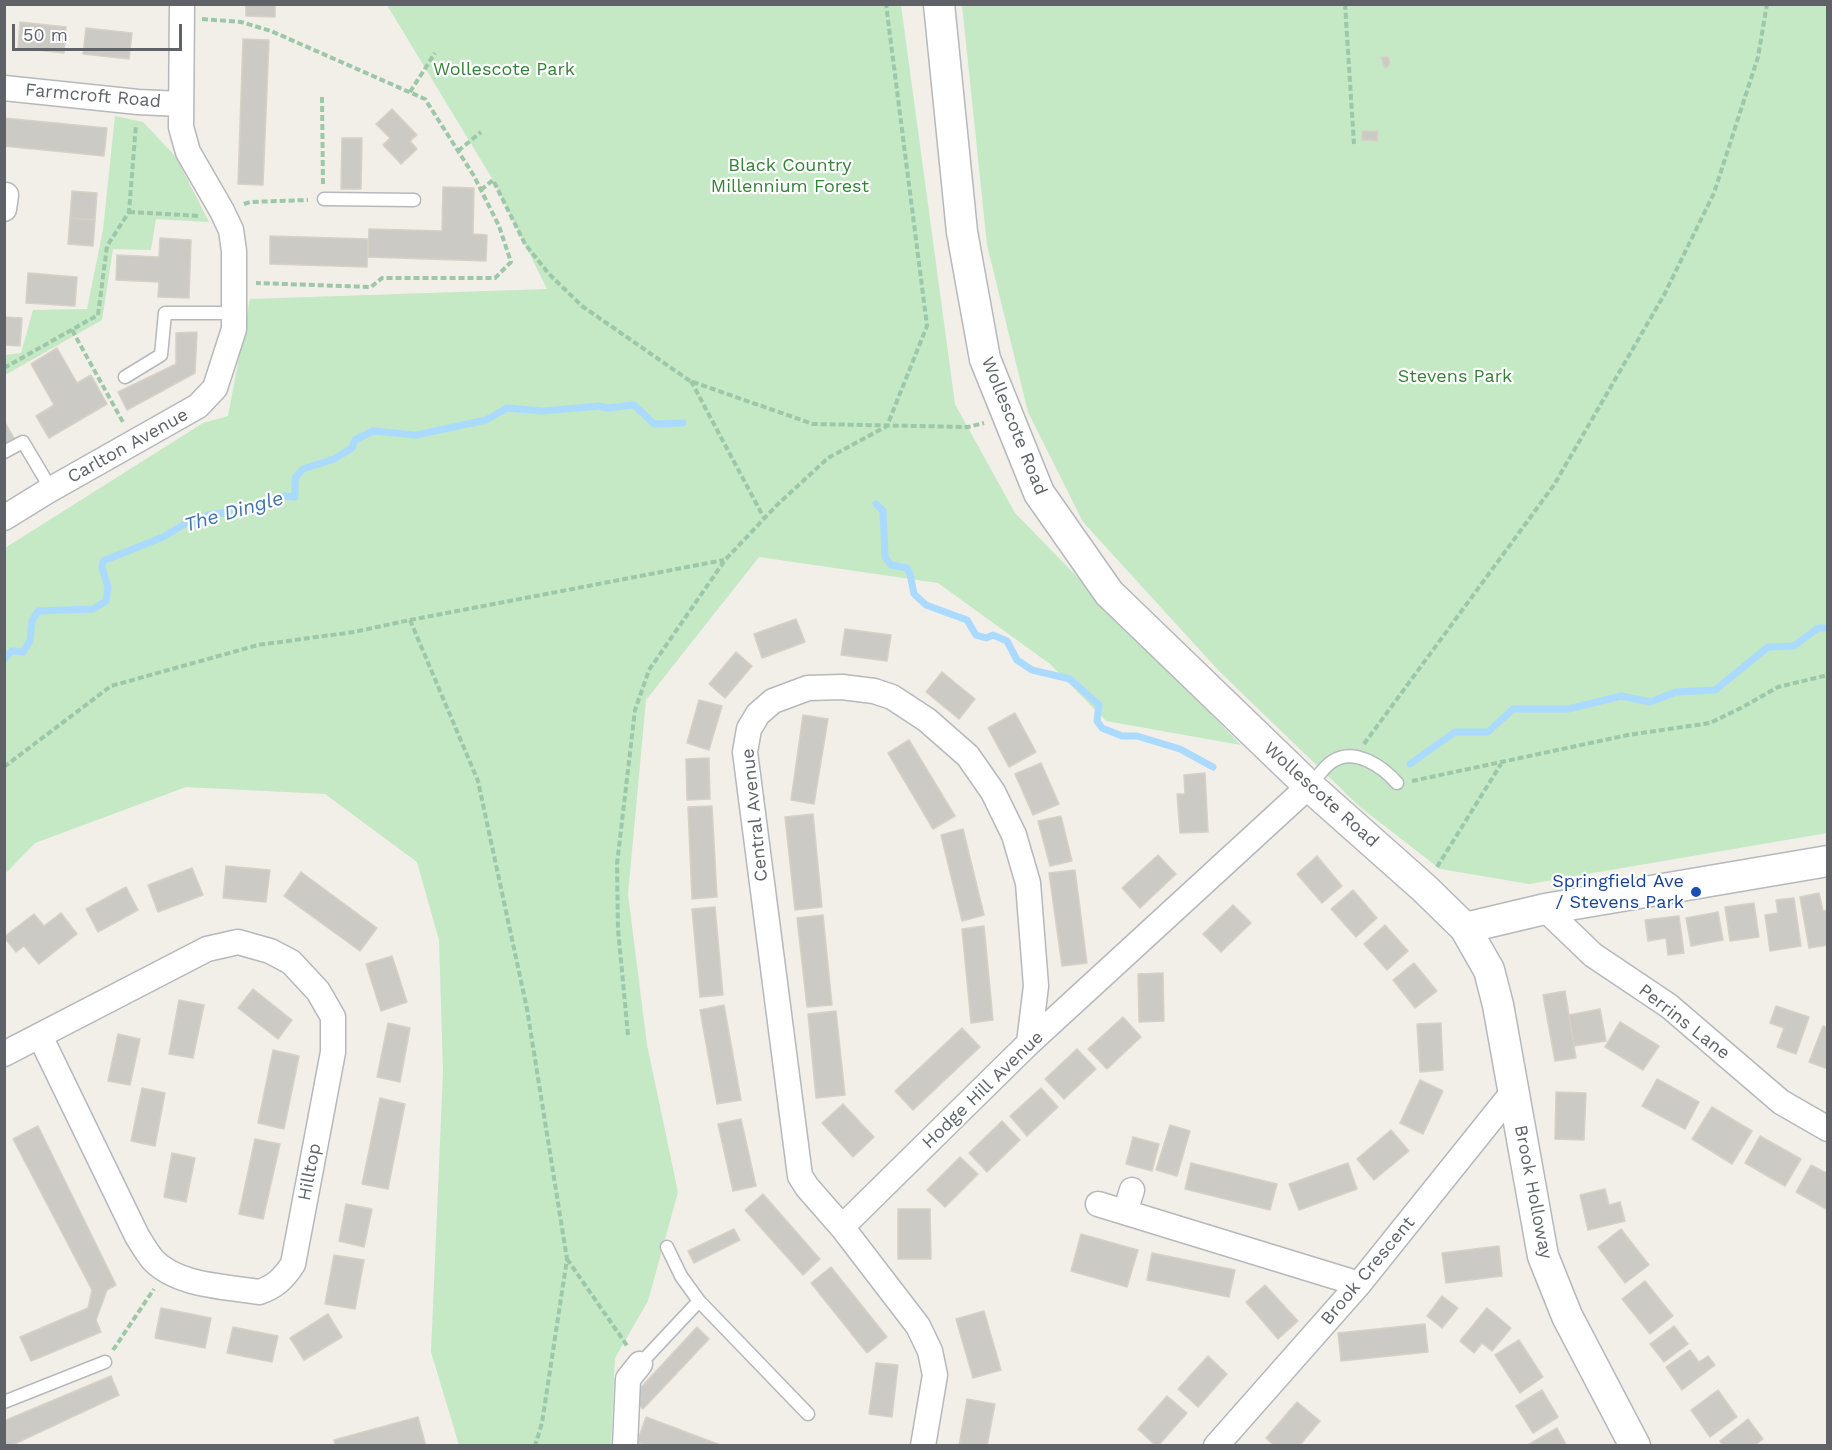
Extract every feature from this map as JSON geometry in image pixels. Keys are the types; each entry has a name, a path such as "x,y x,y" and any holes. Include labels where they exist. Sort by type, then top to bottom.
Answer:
{"street":[{"name":"Wollescote Road","path":"939,4 962,232 986,359 1039,493 1109,593 1309,786 1465,927"},
{"name":"Carlton Avenue","path":"4,518 198,406 215,388 234,329 234,250 231,230 188,152 182,128 182,11"},
{"name":"Farmcroft Road","path":"4,88 138,102 181,104"},
{"path":"4,195 6,195 4,209"},
{"name":"Central Avenue","path":"842,1227 800,1176 746,752 749,729 758,714 773,701 808,688 842,687 874,691 892,697 927,720 968,756 993,792 1014,835 1028,883 1036,986 1029,1043"},
{"name":"Hodge Hill Avenue","path":"842,1227 1029,1043 1309,786"},
{"path":"1465,927 1545,909 1827,861"},
{"name":"Perrins Lane","path":"1545,909 1593,955 1669,1006 1781,1101 1827,1129"},
{"name":"Brook Holloway","path":"1465,927 1489,970 1505,1040 1543,1256 1567,1316 1635,1446"},
{"name":"Hilltop","path":"4,1054 207,949 238,942 270,951 291,962 318,991 333,1017 333,1052 293,1264 284,1278 270,1289 259,1292 181,1279 166,1271 152,1258 137,1236 40,1036"},
{"name":"Brook Crescent","path":"1216,1446 1359,1284 1513,1092"},
{"path":"1098,1204 1129,1201 1359,1284"},
{"path":"842,1227 918,1326 930,1351 935,1375 923,1446"},
{"path":"626,1446 628,1379 640,1364"}],"lane":[{"path":"324,199 414,200"},
{"path":"125,377 160,355 165,313 234,313"},
{"path":"4,452 23,442 51,489"},
{"path":"1309,786 1332,762 1343,756 1355,756 1370,762 1400,779"},
{"path":"667,1247 681,1276 699,1301 808,1414"},
{"path":"640,1364 699,1301"},
{"path":"4,1402 105,1362"}],"path":[{"path":"628,1035 618,929 617,864 634,710 649,670 725,560 764,518 828,458 887,426 927,326 886,4"},
{"path":"1345,4 1354,144"},
{"path":"1355,756 1554,485 1664,295 1714,193 1758,57 1767,4"},
{"path":"182,11 241,22 271,31 425,99 481,190 498,226 511,262 495,278 382,278 371,286 234,282"},
{"path":"410,92 435,53"},
{"path":"129,213 223,214 250,202 324,199 322,97"},
{"path":"4,368 98,315 107,246 129,213 138,102"},
{"path":"458,151 481,132"},
{"path":"481,190 493,180 525,244 549,274 582,306 690,381 813,424 968,428 1009,417"},
{"path":"72,330 135,442"},
{"path":"690,381 764,518"},
{"path":"4,767 111,686 258,645 354,632 725,560"},
{"path":"410,620 478,782 527,1009 567,1259 542,1423 535,1446"},
{"path":"1400,779 1413,781 1629,735 1710,723 1778,687 1827,675"},
{"path":"1424,888 1501,763"},
{"path":"567,1259 640,1364"},
{"path":"105,1362 166,1271"}],"green space":[{"path":"387,5 901,5 955,404 1015,513 1241,745 1106,721 1050,664 938,583 759,557 646,700 628,894 647,1045 678,1192 648,1301 615,1358 611,1445 459,1445 431,1352 443,1072 439,940 417,862 325,794 186,787 35,843 5,874 5,548 203,423 228,416 250,299 547,289 493,180"},
{"name":"Stevens Park","path":"962,5 1827,5 1827,833 1529,884 1440,869 1360,807 1219,671 1083,522 1028,412 987,245"},
{"path":"115,116 143,122 176,157 209,222 156,219 151,250 113,249 102,320 5,375 5,355 21,353 33,310 87,309 103,230"}],"building":[{"path":"246,4 275,4 275,17 246,16"},
{"path":"20,22 66,27 64,53 18,48"},
{"path":"86,28 132,33 129,59 83,54"},
{"path":"243,39 269,40 263,185 238,184"},
{"path":"1388,57 1390,61 1385,68 1381,58"},
{"path":"392,109 417,135 410,141 417,149 401,164 383,145 390,138 376,124"},
{"path":"4,118 107,128 104,156 4,146"},
{"path":"1362,131 1378,131 1377,141 1362,140"},
{"path":"342,138 362,138 361,189 341,189"},
{"path":"443,187 474,188 473,234 487,235 486,261 368,257 369,229 442,231"},
{"path":"72,191 97,193 95,220 70,218"},
{"path":"70,218 95,220 93,246 68,244"},
{"path":"270,236 368,239 367,267 270,264"},
{"path":"160,238 191,240 189,298 158,297 159,282 116,280 117,255 159,257"},
{"path":"28,273 77,277 75,306 26,303"},
{"path":"4,317 22,318 20,346 4,345"},
{"path":"197,332 195,373 127,410 118,392 176,364 176,333"},
{"path":"57,348 77,383 91,375 107,404 49,438 36,416 54,405 31,364"},
{"path":"4,421 15,440 4,446"},
{"path":"796,619 805,642 762,658 754,634"},
{"path":"845,629 891,635 887,661 841,655"},
{"path":"736,652 752,666 725,698 709,684"},
{"path":"942,672 975,699 959,719 926,692"},
{"path":"699,700 722,706 709,750 687,743"},
{"path":"1015,713 1036,752 1009,767 988,728"},
{"path":"803,715 828,719 814,804 791,800"},
{"path":"909,740 955,816 933,829 888,753"},
{"path":"709,758 710,799 687,800 686,759"},
{"path":"1041,763 1059,804 1033,815 1015,774"},
{"path":"1205,773 1208,832 1180,833 1177,794 1185,794 1184,775"},
{"path":"712,806 717,897 692,899 688,807"},
{"path":"813,814 822,907 795,910 785,817"},
{"path":"1061,816 1072,861 1050,866 1038,821"},
{"path":"963,829 984,915 962,921 941,835"},
{"path":"1158,855 1176,874 1140,908 1122,888"},
{"path":"1317,856 1342,886 1322,903 1297,874"},
{"path":"226,866 270,870 266,902 223,898"},
{"path":"192,868 203,895 158,912 148,885"},
{"path":"1075,870 1087,963 1062,966 1049,873"},
{"path":"301,872 377,928 360,951 284,896"},
{"path":"126,887 138,910 98,932 86,909"},
{"path":"1353,890 1377,918 1356,937 1331,909"},
{"path":"1819,893 1823,911 1828,910 1828,945 1809,948 1800,897"},
{"path":"1794,898 1801,946 1770,951 1765,915 1778,913 1776,900"},
{"path":"1754,903 1759,937 1730,941 1725,907"},
{"path":"1233,905 1251,923 1221,952 1203,934"},
{"path":"715,907 723,995 700,997 692,909"},
{"path":"1718,912 1723,940 1691,946 1686,918"},
{"path":"61,913 77,934 39,964 24,946 16,952 4,937 34,914 44,926"},
{"path":"823,915 832,1005 807,1007 797,918"},
{"path":"1679,916 1684,953 1668,955 1666,938 1648,941 1645,920"},
{"path":"1385,925 1408,951 1387,970 1364,944"},
{"path":"984,926 993,1020 971,1023 962,929"},
{"path":"392,956 407,1002 381,1011 366,964"},
{"path":"1414,963 1437,991 1415,1008 1393,980"},
{"path":"1163,973 1164,1021 1139,1022 1138,974"},
{"path":"253,989 292,1020 278,1039 238,1008"},
{"path":"1565,991 1576,1058 1555,1061 1543,995"},
{"path":"179,1000 204,1005 193,1058 169,1054"},
{"path":"724,1005 741,1100 717,1104 700,1010"},
{"path":"1776,1006 1809,1017 1796,1054 1777,1047 1784,1028 1770,1023"},
{"path":"1600,1009 1606,1041 1574,1046 1569,1015"},
{"path":"836,1011 845,1095 816,1098 808,1014"},
{"path":"1123,1017 1141,1037 1107,1069 1088,1049"},
{"path":"1620,1022 1659,1046 1643,1070 1605,1047"},
{"path":"388,1023 410,1028 400,1082 377,1077"},
{"path":"1441,1023 1443,1070 1420,1072 1417,1024"},
{"path":"1823,1026 1828,1028 1828,1069 1809,1062"},
{"path":"962,1028 980,1047 913,1110 895,1091"},
{"path":"118,1034 140,1039 130,1085 108,1081"},
{"path":"1077,1049 1096,1069 1064,1099 1045,1079"},
{"path":"273,1050 299,1056 284,1129 258,1123"},
{"path":"1657,1079 1699,1102 1685,1129 1642,1106"},
{"path":"1420,1080 1443,1091 1423,1134 1400,1123"},
{"path":"142,1088 165,1093 155,1146 131,1141"},
{"path":"1041,1088 1058,1107 1027,1136 1010,1116"},
{"path":"1556,1092 1586,1093 1584,1140 1555,1139"},
{"path":"380,1098 405,1104 388,1189 362,1184"},
{"path":"843,1104 874,1137 853,1157 822,1123"},
{"path":"1712,1107 1752,1131 1732,1164 1692,1139"},
{"path":"741,1119 756,1186 733,1191 718,1124"},
{"path":"1002,1121 1020,1140 987,1172 969,1153"},
{"path":"1170,1125 1190,1131 1177,1176 1156,1170"},
{"path":"38,1126 116,1285 107,1290 96,1320 101,1332 31,1361 20,1337 88,1308 92,1290 13,1139"},
{"path":"1391,1130 1409,1151 1374,1180 1357,1159"},
{"path":"1760,1136 1801,1159 1785,1186 1745,1163"},
{"path":"1133,1137 1159,1144 1152,1171 1126,1164"},
{"path":"255,1139 280,1144 263,1219 239,1214"},
{"path":"172,1153 195,1158 186,1202 164,1197"},
{"path":"960,1157 978,1174 945,1207 927,1190"},
{"path":"1191,1163 1277,1184 1270,1210 1185,1189"},
{"path":"1348,1163 1357,1189 1299,1210 1289,1184"},
{"path":"1811,1165 1828,1174 1828,1210 1796,1192"},
{"path":"1605,1189 1609,1205 1620,1202 1625,1221 1588,1230 1580,1195"},
{"path":"763,1194 820,1259 803,1275 745,1210"},
{"path":"346,1204 372,1209 364,1247 339,1241"},
{"path":"898,1209 930,1209 931,1259 898,1259"},
{"path":"734,1229 740,1240 694,1263 688,1251"},
{"path":"1621,1229 1649,1265 1625,1283 1598,1247"},
{"path":"1081,1234 1138,1250 1127,1287 1071,1271"},
{"path":"1499,1246 1502,1276 1446,1283 1442,1253"},
{"path":"1152,1253 1235,1270 1229,1297 1147,1280"},
{"path":"334,1255 364,1260 355,1309 325,1304"},
{"path":"831,1267 887,1337 867,1353 811,1283"},
{"path":"1645,1281 1673,1316 1650,1334 1622,1299"},
{"path":"1265,1285 1298,1321 1278,1339 1246,1302"},
{"path":"1442,1296 1458,1308 1442,1328 1427,1316"},
{"path":"161,1308 211,1318 205,1348 155,1338"},
{"path":"1487,1308 1511,1328 1492,1351 1482,1343 1474,1353 1460,1341"},
{"path":"984,1311 1001,1370 973,1378 956,1319"},
{"path":"328,1314 342,1337 304,1360 290,1338"},
{"path":"1425,1324 1428,1352 1341,1361 1338,1333"},
{"path":"1674,1326 1688,1344 1664,1362 1650,1344"},
{"path":"233,1327 278,1336 272,1362 227,1353"},
{"path":"697,1327 709,1339 643,1409 632,1397"},
{"path":"1519,1340 1543,1377 1520,1393 1495,1355"},
{"path":"1690,1350 1699,1362 1708,1356 1715,1365 1682,1390 1666,1367"},
{"path":"1208,1356 1227,1374 1198,1407 1178,1389"},
{"path":"876,1363 898,1365 892,1417 869,1414"},
{"path":"111,1376 119,1395 10,1446 4,1446 4,1421"},
{"path":"1542,1390 1558,1417 1533,1433 1516,1406"},
{"path":"1718,1390 1737,1417 1710,1437 1691,1410"},
{"path":"1167,1396 1187,1413 1156,1446 1138,1429"},
{"path":"967,1399 995,1404 987,1446 959,1446"},
{"path":"1297,1402 1320,1421 1299,1446 1275,1446 1266,1438"},
{"path":"418,1417 426,1446 336,1446 334,1440"},
{"path":"646,1417 723,1446 647,1446 637,1442"},
{"path":"1748,1419 1763,1439 1754,1446 1723,1446 1720,1441"},
{"path":"1557,1428 1567,1446 1526,1446"}],"waterway":[{"name":"The Dingle","path":"4,659 12,651 23,652 30,641 32,621 38,611 93,609 106,601 108,587 102,568 103,561 163,537 190,521 201,524 207,515 262,508 283,496 295,497 295,478 303,469 334,459 352,448 355,440 373,431 416,435 486,420 507,408 543,411 634,405 654,424 683,423"},
{"name":"The Dingle","path":"876,504 883,511 885,557 891,565 907,568 914,594 926,605 967,620 976,635 986,638 993,635 1007,641 1017,660 1032,670 1070,679 1099,705 1097,721 1102,728 1122,736 1137,736 1180,749 1213,767"},
{"path":"1410,764 1455,732 1488,732 1513,709 1568,709 1621,696 1650,702 1676,692 1715,690 1768,647 1794,646 1818,628 1828,628"}],"place":[{"name":"Springfield Ave / Stevens Park","path":"1696,892"}],"park label":[{"name":"Wollescote Park","path":"504,70"},
{"name":"Black Country Millennium Forest","path":"790,176"}]}
